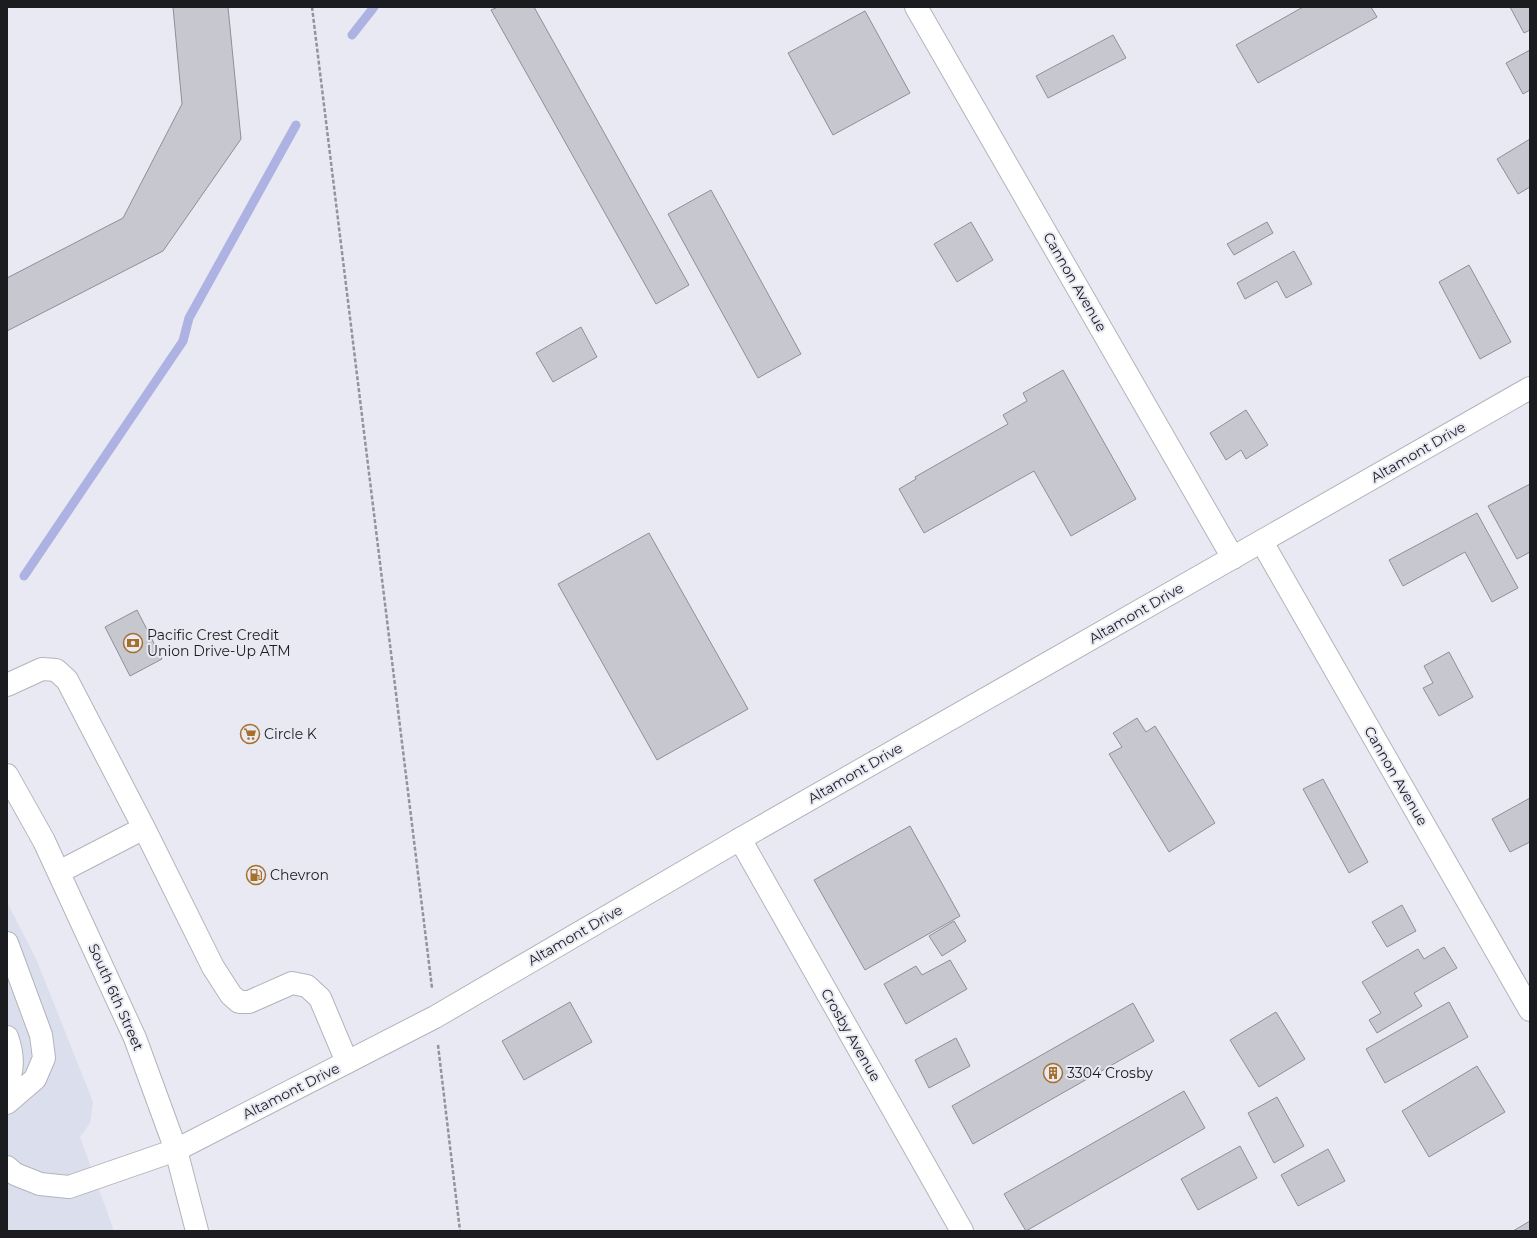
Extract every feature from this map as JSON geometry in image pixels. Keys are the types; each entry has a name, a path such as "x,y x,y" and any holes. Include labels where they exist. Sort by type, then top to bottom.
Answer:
{"main road":[{"name":"Cannon Avenue","path":"916,7 1233,558"},
{"name":"Altamont Drive","path":"7,1167 14,1174 40,1184 69,1187 176,1150 435,1017 740,839 1530,388"},
{"name":"Cannon Avenue","path":"1262,542 1530,1010"},
{"path":"7,685 42,669 56,670 66,680 144,828 213,967 231,995 239,1002 249,1002 292,983 306,986 320,998 348,1062"},
{"name":"South 6th Street","path":"7,775 44,840 135,1038 176,1150 197,1231"},
{"path":"59,872 144,828"},
{"name":"Crosby Avenue","path":"740,839 962,1231"},
{"path":"7,943 41,1034 44,1058 35,1079 7,1103"},
{"path":"7,1037 13,1067 7,1088"}],"path":[{"path":"312,7 460,1231"}],"shaded area":[{"path":"7,902 37,961 93,1102 90,1123 80,1137 114,1231 7,1231"}],"building":[{"path":"173,7 228,7 241,139 163,251 7,331 7,278 123,218 182,104"},
{"path":"498,7 534,7 689,285 656,304 491,10"},
{"path":"1303,7 1371,7 1377,17 1258,83 1236,45"},
{"path":"1510,7 1530,7 1530,30 1524,33"},
{"path":"865,11 910,93 833,135 788,53"},
{"path":"1113,35 1126,58 1048,98 1036,76"},
{"path":"1530,50 1530,90 1523,94 1506,63"},
{"path":"1530,139 1530,187 1518,194 1497,159"},
{"path":"711,190 801,354 758,378 668,214"},
{"path":"971,222 993,260 957,282 934,244"},
{"path":"1267,222 1273,233 1234,255 1227,244"},
{"path":"1294,251 1312,284 1286,298 1277,281 1245,299 1237,283"},
{"path":"1469,265 1511,342 1480,359 1439,282"},
{"path":"581,327 597,357 553,382 536,353"},
{"path":"1063,370 1136,499 1071,536 1034,471 924,533 899,489 916,479 915,477 1008,424 1003,415 1027,401 1023,393"},
{"path":"1246,410 1268,445 1246,459 1241,450 1226,460 1210,433"},
{"path":"1530,484 1530,552 1517,559 1488,506"},
{"path":"1477,513 1518,588 1492,602 1465,552 1403,586 1389,560"},
{"path":"649,533 748,709 657,760 558,584"},
{"name":"Pacific Crest Credit Union Drive-Up ATM","path":"137,610 162,659 130,676 105,627"},
{"path":"1449,652 1473,697 1439,716 1423,688 1433,683 1424,666"},
{"path":"1137,718 1146,732 1155,726 1215,823 1169,852 1109,754 1122,747 1113,733"},
{"path":"1323,779 1368,862 1349,873 1303,789"},
{"path":"1530,798 1530,842 1510,852 1492,819"},
{"path":"910,826 960,916 865,970 814,880"},
{"path":"1402,905 1416,931 1387,947 1372,922"},
{"path":"954,921 966,941 942,956 929,936"},
{"path":"1444,947 1457,968 1414,993 1422,1006 1377,1033 1369,1020 1381,1013 1362,982 1418,949 1424,959"},
{"path":"950,960 967,989 906,1024 884,984 916,966 922,975"},
{"path":"570,1002 592,1042 524,1080 502,1041"},
{"path":"1449,1002 1468,1037 1385,1083 1366,1049"},
{"name":"3304 Crosby","path":"1133,1003 1154,1041 973,1144 952,1106"},
{"path":"1276,1012 1305,1059 1259,1087 1230,1040"},
{"path":"956,1038 970,1066 929,1088 915,1060"},
{"path":"1477,1066 1505,1112 1429,1157 1402,1111"},
{"path":"1184,1091 1205,1128 1026,1231 1004,1194"},
{"path":"1277,1097 1304,1146 1274,1163 1248,1113"},
{"path":"1240,1146 1257,1178 1198,1210 1181,1179"},
{"path":"1328,1149 1345,1181 1298,1206 1281,1175"},
{"path":"1530,1221 1530,1231 1513,1231"}],"waterway":[{"path":"352,35 374,7"},
{"path":"24,576 183,341 189,318 296,125"}],"place":[{"name":"Pacific Crest Credit Union Drive-Up ATM","path":"133,643"},
{"name":"Circle K","path":"250,734"},
{"name":"Chevron","path":"256,875"},
{"name":"3304 Crosby","path":"1053,1073"}]}
